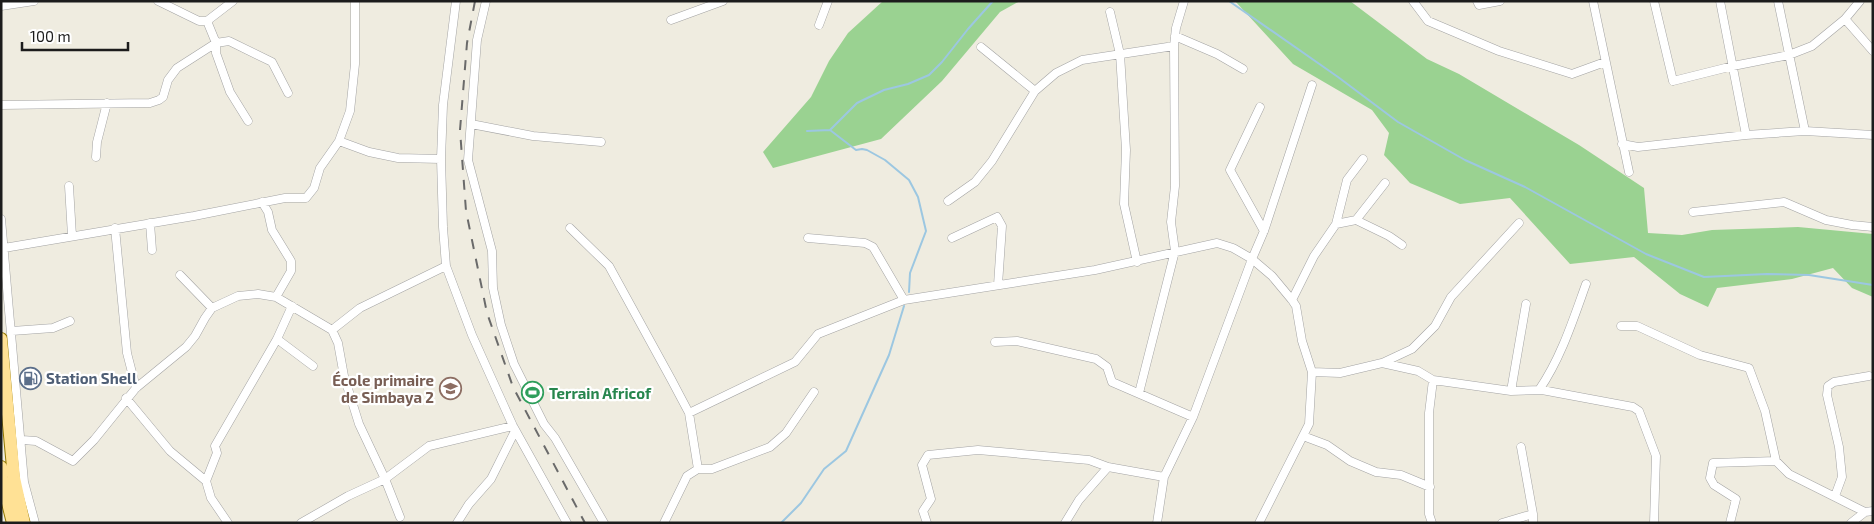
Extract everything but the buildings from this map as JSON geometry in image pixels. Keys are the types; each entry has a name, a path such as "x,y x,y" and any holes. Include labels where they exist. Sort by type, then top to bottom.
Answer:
{"main road":[{"path":"1,339 14,478 16,522"},
{"path":"1,467 2,479 16,522"}],"street":[{"path":"1,6 34,1"},
{"path":"158,1 199,21 207,21 233,1"},
{"path":"4,248 284,198 306,198 314,188 320,168 340,141 350,111 355,64 355,1"},
{"path":"456,1 443,105 441,159 446,266 472,335 514,429 565,522"},
{"path":"486,1 478,40 468,160 492,251 493,288 506,344 544,424 555,438 604,523"},
{"path":"670,20 724,1"},
{"path":"819,25 828,1"},
{"path":"1139,393 1176,252 1171,222 1175,186 1174,46 1184,1"},
{"path":"1413,1 1428,21 1508,54 1572,74 1605,62"},
{"path":"1477,1 1480,5 1500,1"},
{"path":"1593,1 1629,172"},
{"path":"1654,1 1673,81 1733,66 1789,55 1812,46 1845,19 1860,1"},
{"path":"1720,1 1746,135"},
{"path":"1778,1 1805,131"},
{"path":"1110,12 1120,54 1126,150 1124,204 1137,262"},
{"path":"1845,19 1873,51"},
{"path":"207,21 216,43 216,53 230,92 248,121"},
{"path":"1175,36 1217,54 1243,69"},
{"path":"1,105 150,103 163,97 168,80 177,68 216,43 229,41 272,62 288,93"},
{"path":"948,201 975,182 992,161 1035,91 1056,73 1082,60 1174,46"},
{"path":"981,47 1035,91"},
{"path":"1157,523 1164,477 1193,418 1252,258 1264,231 1312,85"},
{"path":"96,158 97,142 107,103"},
{"path":"1260,107 1230,170 1264,231"},
{"path":"471,124 533,136 601,142"},
{"path":"1622,144 1638,148 1746,135 1805,131 1873,135"},
{"path":"340,141 368,152 398,158 441,159"},
{"path":"1292,300 1314,256 1336,224 1347,180 1363,159"},
{"path":"1356,220 1385,183"},
{"path":"68,186 72,236"},
{"path":"262,202 268,212 272,230 291,261 291,271 276,297"},
{"path":"1693,212 1784,202 1826,220 1852,225 1873,226"},
{"path":"952,238 997,217 1002,226 998,285"},
{"path":"1,219 22,440 24,482 35,523"},
{"path":"1336,224 1356,220 1389,236 1402,245"},
{"path":"150,223 152,250"},
{"path":"1312,372 1340,373 1382,363 1412,349 1434,326 1451,297 1519,223"},
{"path":"115,228 128,352 136,388"},
{"path":"570,228 610,266 689,413 698,469"},
{"path":"808,238 865,243 873,247 904,300"},
{"path":"689,413 796,362 818,334 904,300 1095,270 1217,244 1233,248 1252,258 1272,276 1292,300 1296,306 1302,341 1312,372 1308,424 1259,523"},
{"path":"332,330 360,308 446,266"},
{"path":"180,275 212,308"},
{"path":"1539,390 1548,378 1586,284"},
{"path":"22,440 36,441 73,461 94,440 126,398 186,347 196,336 204,318 212,308 238,296 258,294 276,297 332,330 338,342 344,376 359,424 385,479 400,517"},
{"path":"1511,391 1526,304"},
{"path":"206,481 217,453 215,446 277,339 292,306"},
{"path":"12,331 53,328 70,321"},
{"path":"1621,326 1637,326 1700,355 1749,368 1765,411 1776,461 1789,474 1869,511"},
{"path":"277,339 313,366"},
{"path":"995,342 1017,341 1096,359 1107,367 1112,382 1193,418"},
{"path":"1382,363 1418,371 1434,380 1511,391 1539,390 1633,407 1639,411 1656,456 1654,523"},
{"path":"1835,496 1842,477 1839,447 1827,395 1828,386 1834,382 1869,376"},
{"path":"1432,523 1429,514 1429,412 1434,380"},
{"path":"664,523 687,476 698,469 712,469 770,448 786,433 814,392"},
{"path":"126,398 170,451 206,481 211,498 228,523"},
{"path":"301,523 348,496 385,479 429,446 514,429"},
{"path":"458,523 469,504 491,479 514,429"},
{"path":"1303,436 1327,445 1350,462 1376,472 1401,475 1430,487"},
{"path":"1521,447 1533,514 1532,523"},
{"path":"926,523 924,511 931,499 922,465 928,455 978,450 1089,460 1108,468 1164,477"},
{"path":"1730,523 1736,499 1714,485 1710,478 1712,463 1776,461"},
{"path":"1065,523 1079,500 1108,468"},
{"path":"1,493 16,522"},
{"path":"1851,523 1869,511"},
{"path":"1502,523 1533,514"}],"green space":[{"path":"883,1 1020,1 1000,12 942,81 881,139 773,168 763,152 811,97 829,61 848,33"},
{"path":"1235,1 1350,1 1427,59 1459,74 1579,145 1644,188 1648,233 1682,235 1712,230 1798,227 1873,234 1873,297 1852,288 1833,268 1792,279 1717,288 1708,307 1680,294 1634,257 1570,264 1510,198 1460,204 1410,183 1384,155 1389,133 1372,110 1293,64"}],"waterway":[{"path":"807,131 830,130 857,103 884,90 908,84 929,75 993,1"},
{"path":"1229,1 1338,77 1398,122 1465,160 1525,187 1646,254 1704,277 1767,274 1809,275 1873,285"},
{"path":"830,130 856,150 867,150 885,160 909,180 918,197 926,231 910,273 909,292"},
{"path":"781,523 801,503 824,469 846,451 889,355 904,306"}],"railway":[{"path":"475,1 467,43 460,130 466,211 487,313 513,387 585,523"}],"place":[{"name":"Station Shell","path":"30,378"},
{"name":"École primaire de Simbaya 2","path":"450,389"},
{"name":"Terrain Africof","path":"533,393"}]}
